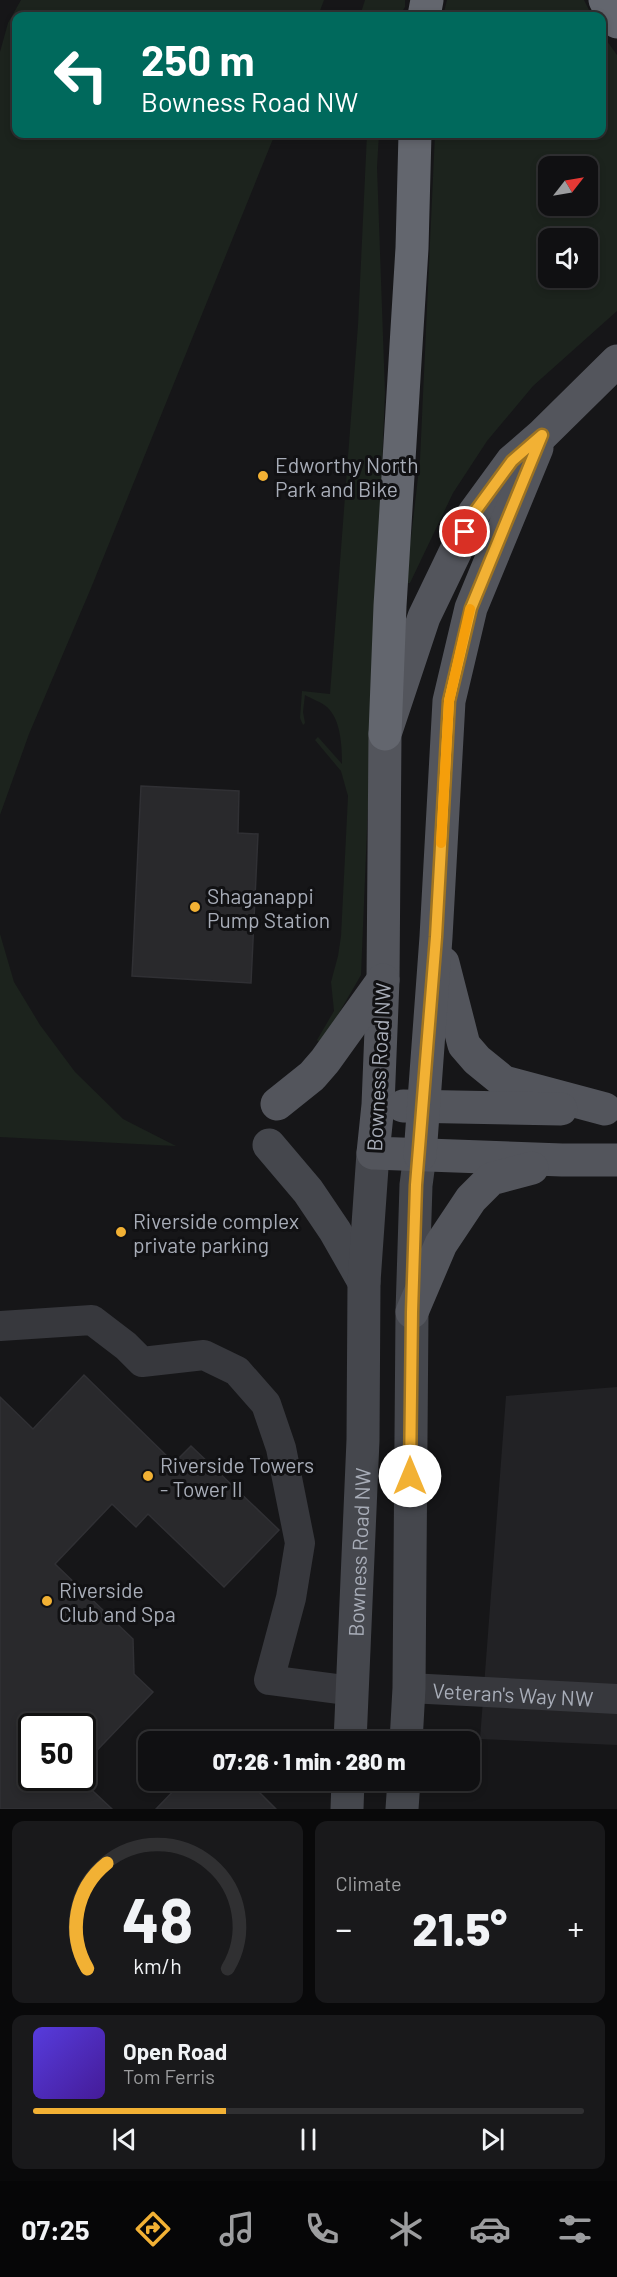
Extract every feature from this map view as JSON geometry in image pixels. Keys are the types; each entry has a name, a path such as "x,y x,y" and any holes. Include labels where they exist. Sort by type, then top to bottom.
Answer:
{"highway":[{"path":"605,0 617,21"},
{"path":"385,734 390,606 412,248 415,138"}],"main road":[{"name":"Bowness Road NW","path":"350,1731 363,1440 364,1282 378,1105 383,980 385,734 424,616 474,513 512,461 542,435 617,361"},
{"name":"Bowness Road NW","path":"407,1731 409,1688 412,1312 416,1185 436,937 449,701 471,608 542,435"},
{"path":"436,937 464,1045 477,1060 504,1082 611,1109"},
{"path":"277,1104 312,1076 325,1061 383,980"},
{"path":"378,1105 611,1109"},
{"path":"269,1145 308,1191 335,1231 364,1282"},
{"path":"373,1154 617,1160"},
{"path":"412,1312 441,1244 471,1199 491,1179 562,1160"},
{"path":"347,1809 348,1791"},
{"path":"402,1809 403,1791"}],"street":[{"path":"0,1326 92,1320 126,1346 142,1362 204,1355 237,1371 266,1404 281,1448 300,1543 291,1598 270,1680 352,1691"},
{"name":"Veteran's Way NW","path":"409,1688 617,1699"}],"shaded area":[{"path":"21,0 324,0 320,12 14,12"},
{"path":"365,0 405,0 405,7 402,12 361,12"},
{"path":"447,0 584,0 590,12 444,12"},
{"path":"12,16 12,138 273,138 91,588 29,734 0,815 0,52"},
{"path":"606,40 617,55 617,311 533,386 487,441 453,493 410,583 403,583 420,460 435,138 606,138"},
{"path":"367,138 379,138 377,167 385,393 361,975 321,1044 317,1040 334,1011 331,982 341,936 348,796 341,771 315,740 318,737 342,764 340,734 332,712 325,705 305,695 303,712 305,723 303,725 300,718 302,691 330,694 358,325"},
{"path":"0,934 14,982 40,1025 75,1072 123,1119 176,1146 0,1137"},
{"path":"617,1387 617,1745 480,1739 506,1396"}],"building":[{"name":"Shaganappi Pump Station","path":"141,786 239,791 238,833 258,834 251,983 132,976"},
{"name":"Riverside Club and Spa","path":"84,1375 174,1463 191,1446 279,1530 224,1587 148,1514 136,1527 112,1504 55,1564 133,1639 134,1674 153,1692 96,1751 96,1713 18,1713 18,1791 93,1791 112,1809 0,1809 0,1397 33,1429"},
{"path":"173,1791 258,1791 276,1809 156,1809"}],"slow traffic":[{"path":"441,843 449,701 470,609"}],"place":[{"name":"Edworthy North Park and Bike","path":"263,476"},
{"name":"Shaganappi Pump Station","path":"195,907"},
{"name":"Riverside complex private parking","path":"121,1232"},
{"name":"Riverside Towers - Tower II","path":"148,1476"},
{"name":"Riverside Club and Spa","path":"47,1601"}],"route":[{"path":"410,1476 416,1185 436,937 449,701 471,608 542,435 512,461 474,513 465,532"}]}
